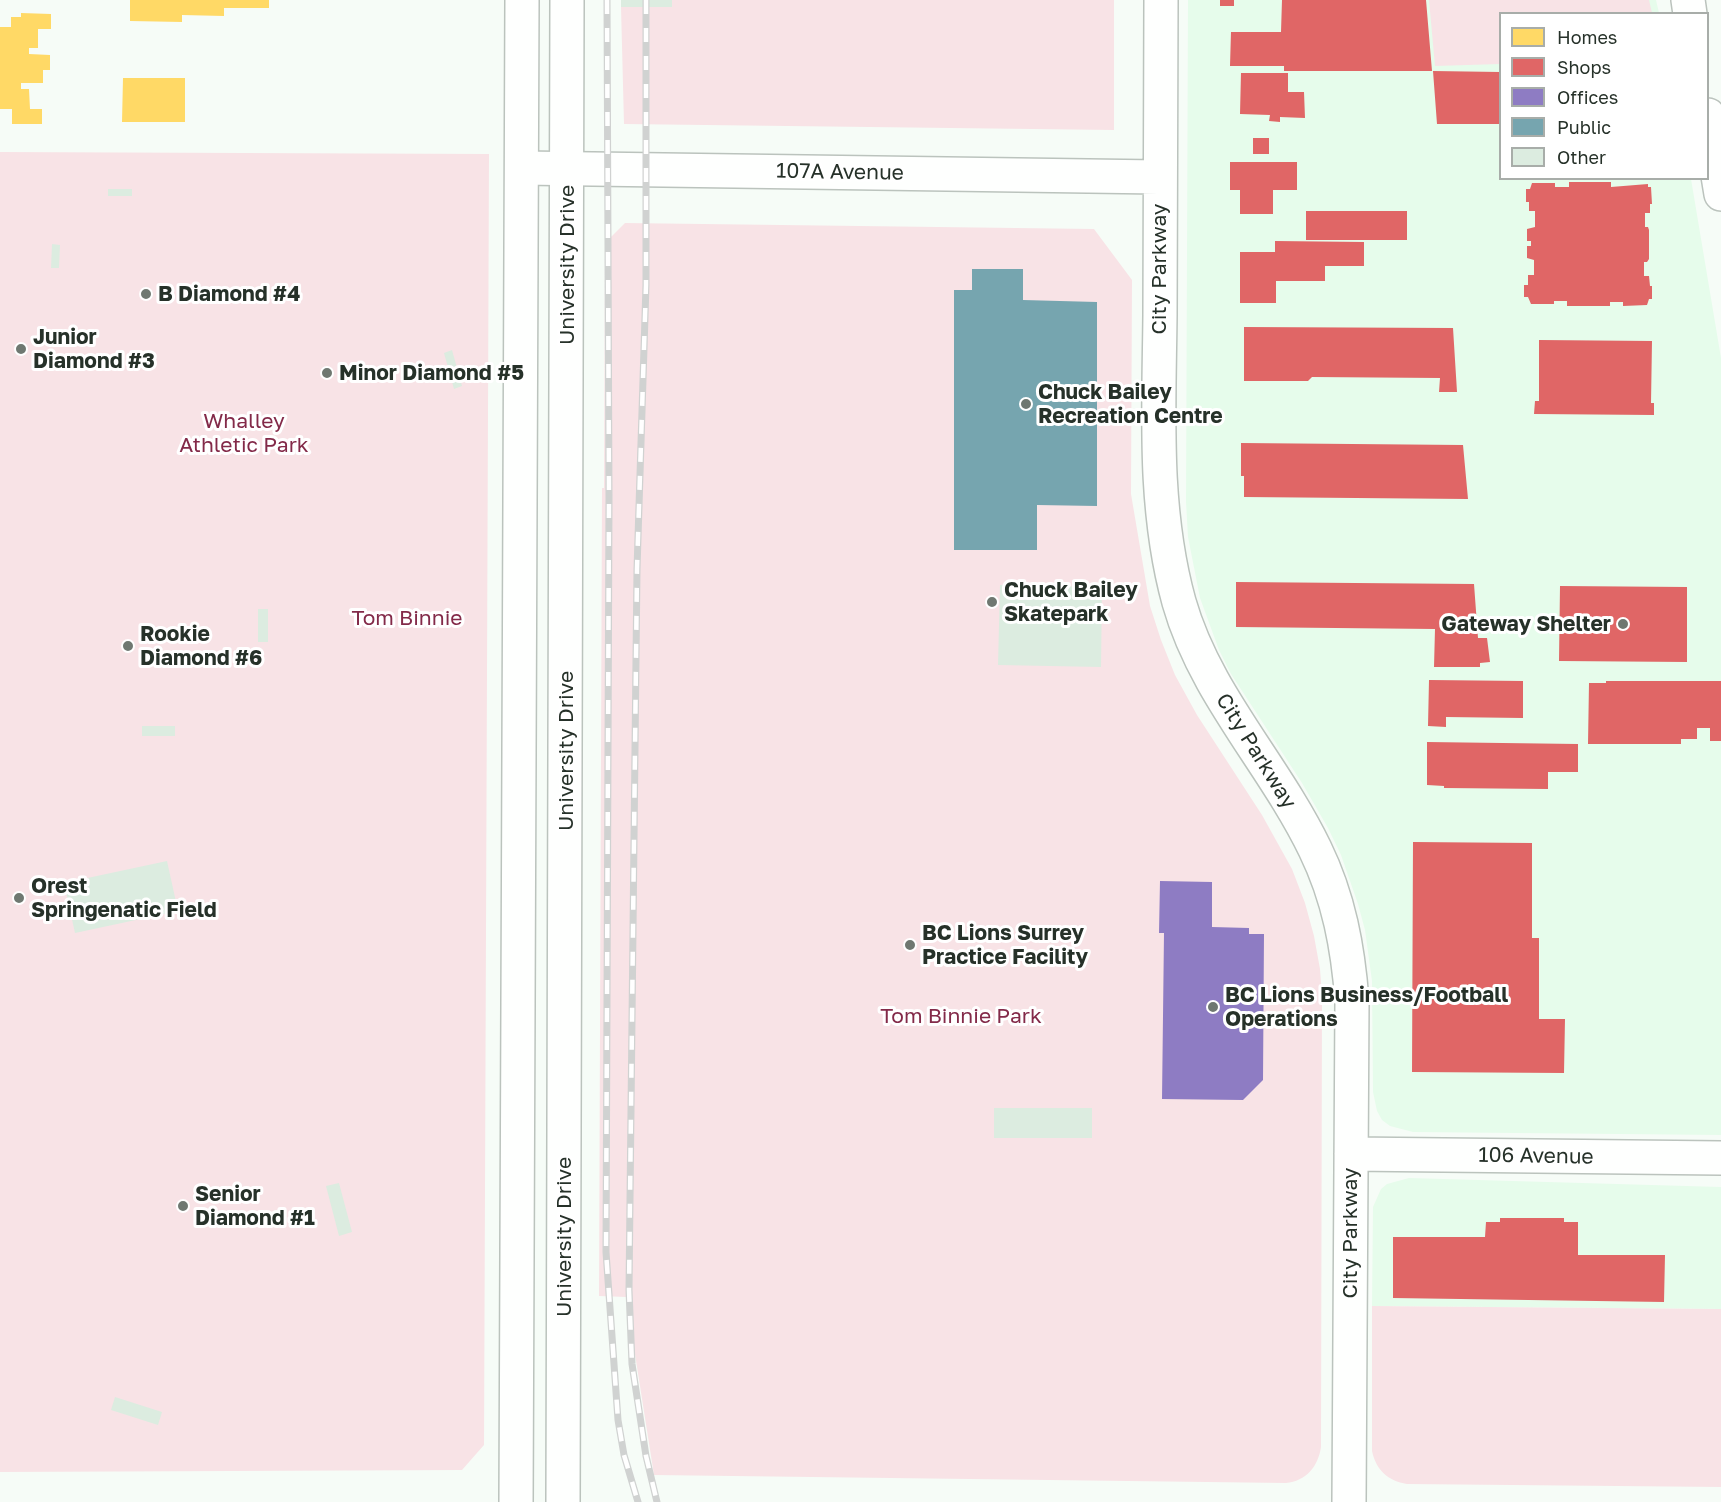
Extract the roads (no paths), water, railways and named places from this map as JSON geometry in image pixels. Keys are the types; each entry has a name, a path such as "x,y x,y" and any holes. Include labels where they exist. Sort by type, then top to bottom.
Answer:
{"main road":[{"path":"516,1502 522,0"},
{"name":"University Drive","path":"563,1502 567,0"},
{"name":"City Parkway","path":"1161,0 1159,469 1170,558 1179,602 1207,674 1302,824 1318,856 1336,903 1349,961 1352,1001 1349,1502"},
{"path":"1709,127 1721,194"},
{"name":"107A Avenue","path":"522,168 1159,177"},
{"name":"106 Avenue","path":"1351,1154 1721,1158"}],"railway":[{"path":"607,0 609,499 606,1252 618,1420 624,1455 638,1502"},
{"path":"646,0 646,285 637,569 629,1290 632,1364 646,1456 657,1502"}],"place":[{"name":"B Diamond #4","path":"146,294"},
{"name":"Junior Diamond #3","path":"21,349"},
{"name":"Minor Diamond #5","path":"327,373"},
{"name":"Chuck Bailey Recreation Centre","path":"1026,404"},
{"name":"Chuck Bailey Skatepark","path":"992,602"},
{"name":"Gateway Shelter","path":"1623,624"},
{"name":"Rookie Diamond #6","path":"128,646"},
{"name":"Orest Springenatic Field","path":"19,898"},
{"name":"BC Lions Surrey Practice Facility","path":"910,945"},
{"name":"BC Lions Business/Football Operations","path":"1213,1007"},
{"name":"Senior Diamond #1","path":"183,1206"}],"park label":[{"name":"Whalley Athletic Park","path":"244,433"},
{"name":"Tom Binnie","path":"407,618"},
{"name":"Tom Binnie Park","path":"961,1016"}]}
